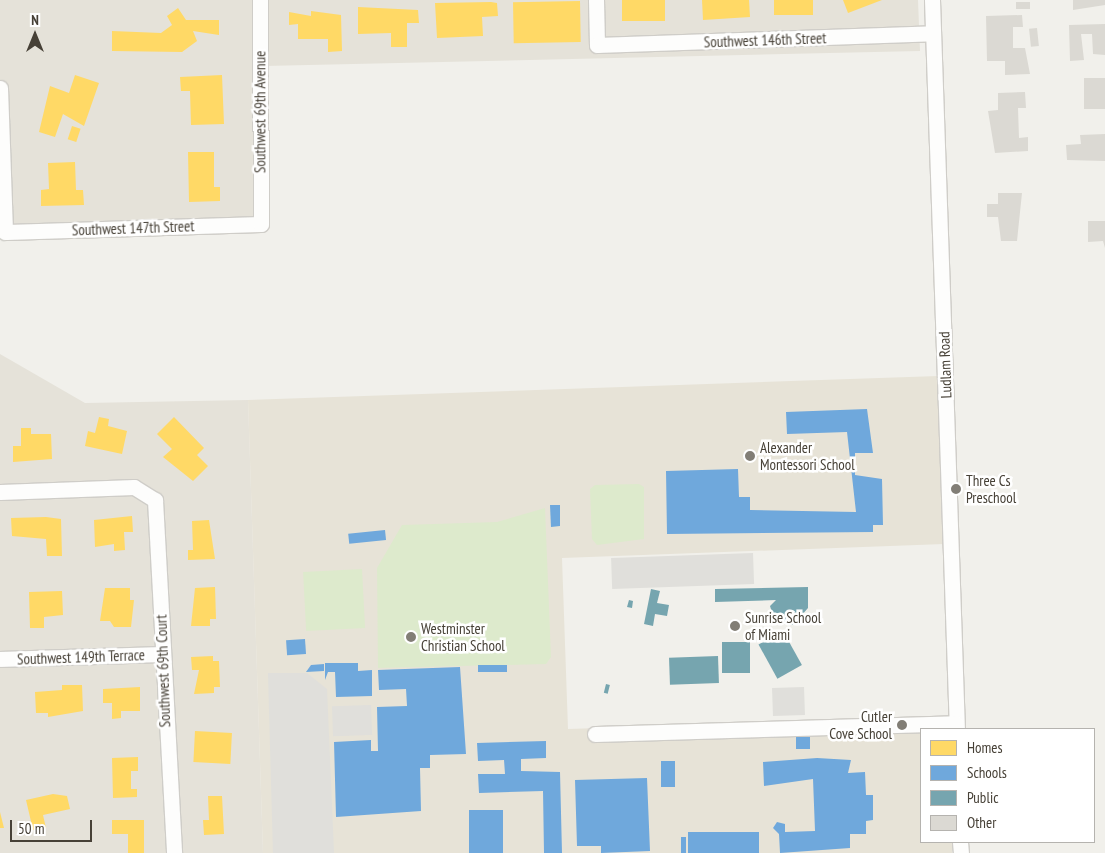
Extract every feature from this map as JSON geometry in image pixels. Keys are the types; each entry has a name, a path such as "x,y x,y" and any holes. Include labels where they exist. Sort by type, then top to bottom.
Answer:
{"street":[{"name":"Southwest 69th Avenue","path":"260,0 261,224"},
{"name":"Southwest 146th Street","path":"596,0 597,44 933,33"},
{"name":"Ludlam Road","path":"932,0 957,726"},
{"name":"Southwest 147th Street","path":"0,88 5,232 261,224"},
{"name":"Southwest 69th Court","path":"0,492 129,487 148,492 158,509 163,654 174,853"},
{"name":"Southwest 149th Terrace","path":"0,659 163,654"},
{"path":"595,734 957,726"}],"shaded area":[{"path":"0,0 918,0 920,51 264,66 268,229 0,238"},
{"path":"0,354 85,403 248,400 263,853 0,853"},
{"name":"Westminster Christian School","path":"938,376 944,544 562,558 568,729 950,717 920,728 920,843 952,843 952,853 263,853 248,400"},
{"path":"753,553 754,584 612,589 611,558"},
{"path":"268,673 307,673 327,689 334,853 273,853"},
{"path":"804,687 805,715 773,716 772,688"},
{"path":"371,705 372,735 333,736 332,706"}],"green space":[{"path":"639,484 644,487 644,539 597,545 592,539 590,489 595,485"},
{"path":"545,508 551,657 546,664 378,668 377,568 402,525 497,522"},
{"path":"362,569 365,628 306,631 303,572"}],"building: Homes":[{"path":"622,0 665,0 665,21 622,21"},
{"path":"702,0 749,0 750,17 703,20"},
{"path":"774,0 813,0 813,15 774,15"},
{"path":"843,0 882,0 848,13"},
{"path":"580,1 581,42 514,43 513,2"},
{"path":"435,3 497,3 498,16 482,17 483,36 437,38"},
{"path":"358,7 418,10 419,23 407,23 407,47 391,47 391,33 358,34"},
{"path":"178,8 186,20 219,20 219,35 193,31 197,41 182,52 112,51 112,31 161,33 172,25 167,16"},
{"path":"311,11 341,15 342,51 328,52 328,39 298,39 298,24 289,25 289,12 311,16"},
{"path":"75,75 99,83 84,126 63,114 55,137 39,132 50,86 69,93"},
{"path":"222,75 224,124 191,125 190,91 181,91 180,77"},
{"path":"72,126 81,129 76,142 68,139"},
{"path":"188,152 214,152 214,187 220,187 220,201 189,202"},
{"path":"75,162 76,190 83,190 84,205 41,206 41,190 49,189 48,163"},
{"path":"99,417 109,419 108,426 127,431 122,454 85,446 88,431 95,433"},
{"path":"174,417 204,448 197,455 208,466 193,481 163,457 172,449 157,434"},
{"path":"21,428 31,428 31,434 51,434 52,459 13,462 13,446 21,446"},
{"path":"132,516 133,532 124,532 125,550 114,551 114,544 95,547 94,520"},
{"path":"46,517 61,519 62,556 47,556 46,539 12,536 11,518"},
{"path":"209,520 215,559 188,560 188,550 193,550 192,521"},
{"path":"215,587 216,619 210,619 210,626 191,626 195,588"},
{"path":"105,588 130,588 130,600 134,600 131,627 114,627 110,621 100,621"},
{"path":"62,591 63,615 44,617 44,628 30,628 29,592"},
{"path":"213,656 213,661 219,661 220,687 214,687 214,693 194,694 199,670 192,670 191,657"},
{"path":"62,685 82,685 83,711 48,717 48,713 36,713 35,692 62,690"},
{"path":"140,687 140,711 121,711 121,718 112,719 112,703 103,703 103,689"},
{"path":"195,731 232,733 230,764 193,762"},
{"path":"138,757 138,771 131,771 131,789 137,789 137,797 113,798 112,758"},
{"path":"53,794 67,796 70,809 43,815 46,828 33,830 26,800"},
{"path":"208,796 222,796 224,834 204,835 203,820 209,820"},
{"path":"0,812 4,828 0,828"},
{"path":"112,820 144,820 144,853 128,853 128,834 112,834"}],"building: Schools":[{"path":"867,409 873,453 855,453 855,475 882,479 883,525 873,525 873,532 667,534 666,471 738,469 739,497 750,497 750,510 856,512 847,432 787,434 786,412"},
{"path":"550,505 560,505 560,526 551,527"},
{"path":"385,530 386,540 349,544 348,534"},
{"path":"305,639 306,654 287,655 286,640"},
{"path":"325,663 358,663 358,671 372,670 372,696 336,697 335,672 328,672 325,680"},
{"path":"324,664 324,671 306,672 311,665"},
{"path":"478,665 507,665 507,672 478,672"},
{"path":"460,667 466,754 430,755 430,768 420,768 421,811 336,817 334,742 371,740 371,751 378,751 377,707 407,706 406,689 379,690 378,670"},
{"path":"796,735 810,735 810,749 796,749"},
{"path":"546,741 546,758 521,759 521,771 560,772 562,853 544,853 543,791 479,793 478,774 505,774 504,760 478,761 477,743"},
{"path":"817,758 851,760 848,773 865,772 866,795 873,795 873,820 866,821 866,834 850,834 850,848 780,853 779,834 773,828 777,822 785,824 785,832 815,831 813,779 764,786 763,762"},
{"path":"661,761 675,761 675,787 661,787"},
{"path":"647,778 650,851 601,853 601,846 577,846 575,780"},
{"path":"469,810 503,810 503,853 469,853"},
{"path":"688,832 759,832 759,853 688,853"},
{"path":"681,837 686,837 686,853 681,853"}],"building: Public":[{"path":"808,587 808,608 793,625 775,622 770,606 776,600 715,602 715,589"},
{"path":"651,589 660,591 657,603 669,605 667,616 655,614 653,626 644,624"},
{"path":"629,600 633,601 632,608 627,607"},
{"path":"783,631 802,665 777,679 759,645"},
{"path":"722,642 750,642 750,673 722,673"},
{"path":"718,656 719,683 670,685 669,658"},
{"path":"606,684 610,685 608,694 604,693"}],"building: Other":[{"path":"1073,0 1105,0 1105,5 1073,10"},
{"path":"1016,2 1030,2 1030,9 1016,9"},
{"path":"1022,15 1023,27 1013,27 1013,48 1025,48 1030,74 1005,75 1005,61 987,61 986,16"},
{"path":"1105,24 1105,55 1093,54 1092,34 1081,34 1084,60 1070,61 1069,25"},
{"path":"1037,28 1039,46 1031,47 1029,29"},
{"path":"1084,78 1105,78 1105,109 1084,109"},
{"path":"1025,92 1026,108 1018,108 1019,138 1028,137 1028,151 995,153 988,111 998,110 998,93"},
{"path":"1105,134 1105,161 1067,160 1066,145 1081,144 1080,135"},
{"path":"998,193 1022,193 1017,241 1001,241 998,217 987,217 987,204 998,204"},
{"path":"1088,221 1105,221 1105,248 1103,241 1088,242"}],"place":[{"name":"Alexander Montessori School","path":"750,456"},
{"name":"Three Cs Preschool","path":"956,489"},
{"name":"Sunrise School of Miami","path":"735,626"},
{"name":"Westminster Christian School","path":"411,637"},
{"name":"Cutler Cove School","path":"902,725"}]}
